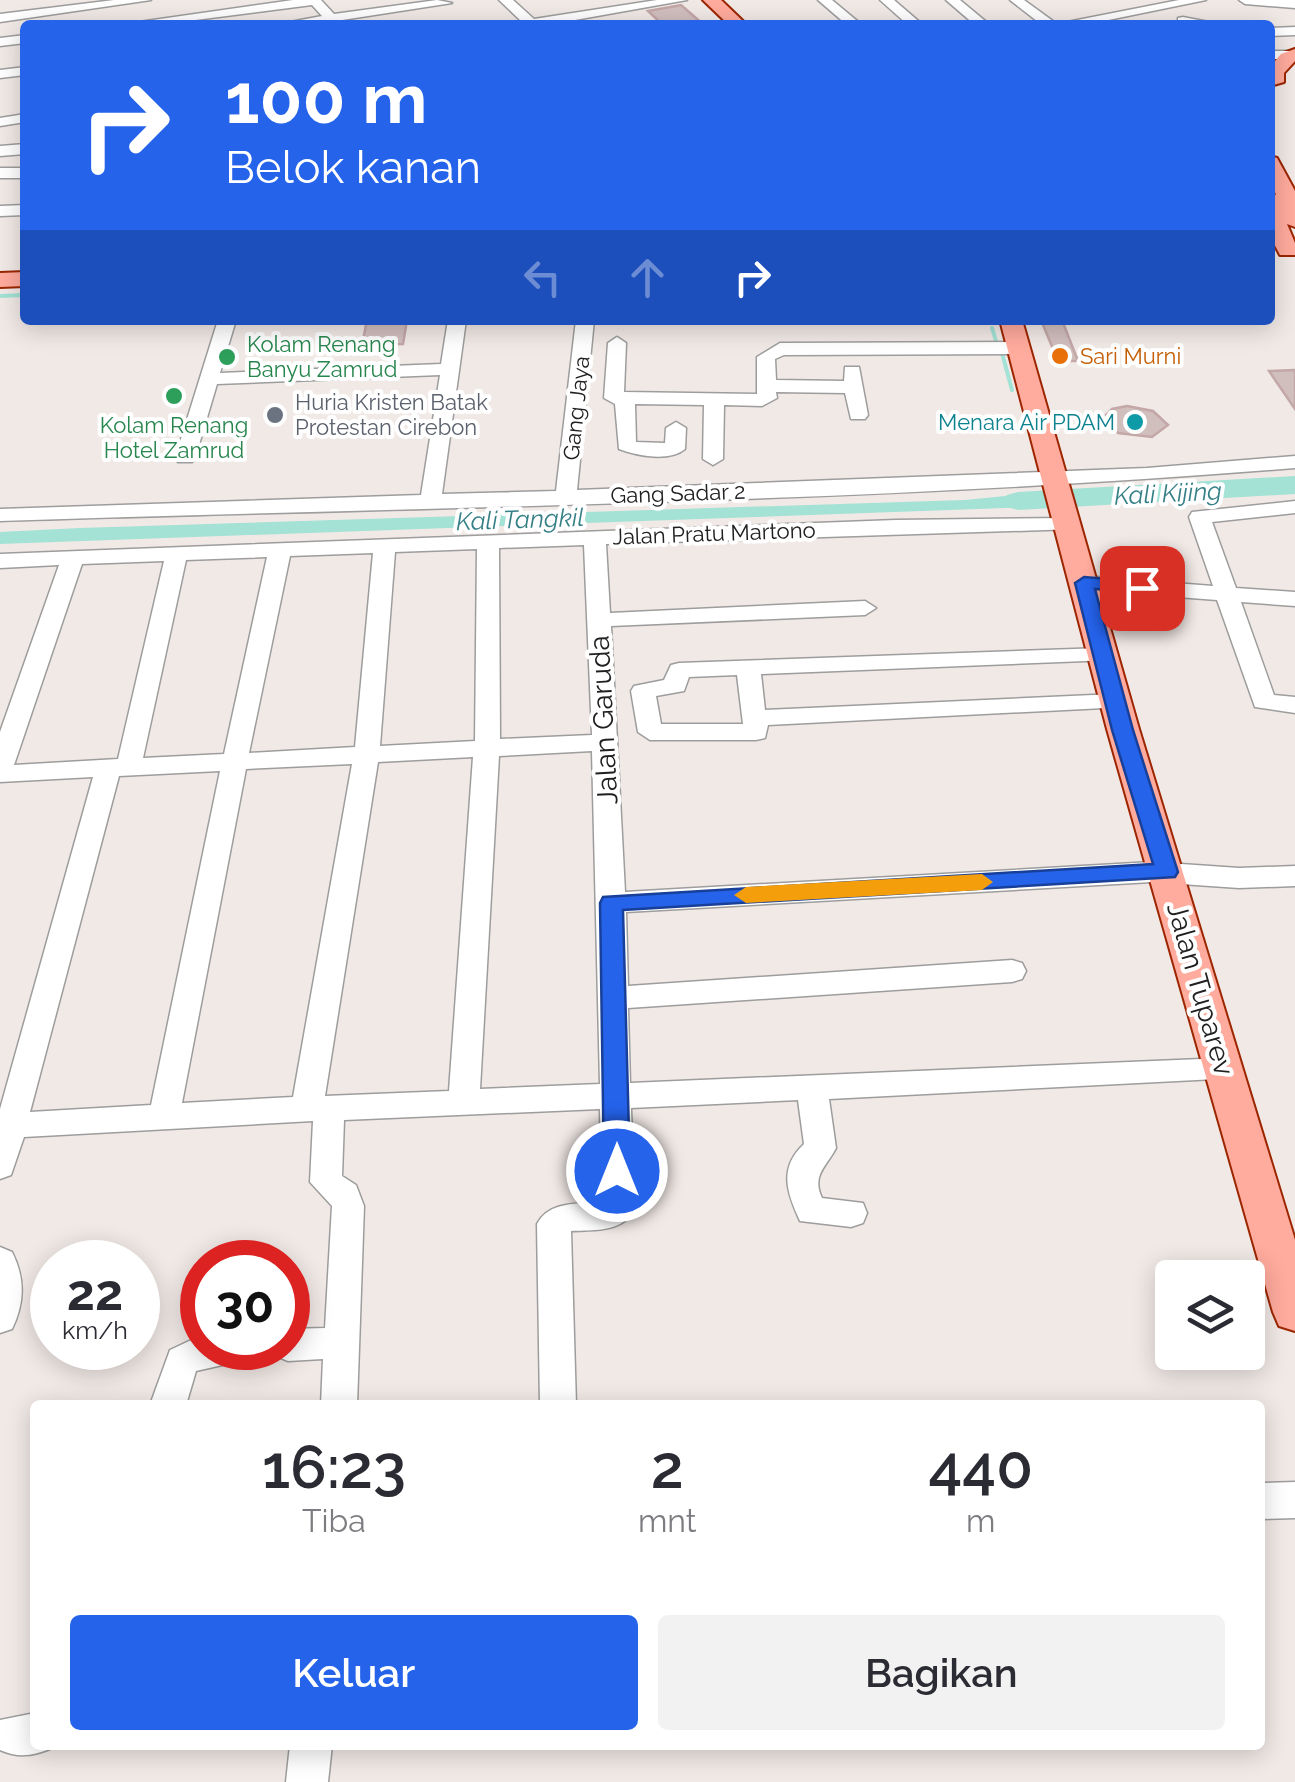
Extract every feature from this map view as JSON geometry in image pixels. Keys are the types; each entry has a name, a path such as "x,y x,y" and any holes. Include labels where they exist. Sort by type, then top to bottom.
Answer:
{"main road":[{"path":"712,0 734,20"},
{"path":"1275,72 1295,55"},
{"path":"1275,85 1295,63"},
{"path":"1275,188 1285,241"},
{"name":"Jalan Tuparev","path":"1012,325 1115,702 1295,1312"}],"street":[{"path":"134,18 145,0"},
{"path":"504,0 522,20"},
{"path":"566,20 601,10 682,0"},
{"path":"824,0 849,20"},
{"path":"886,0 910,20"},
{"path":"952,0 977,20"},
{"path":"1016,0 1044,20"},
{"path":"1086,20 1200,0"},
{"path":"1238,14 1245,0 1295,4"},
{"path":"0,18 44,19 97,6 134,18 318,1 330,17"},
{"path":"312,20 363,20 386,5 448,6"},
{"path":"97,6 104,20"},
{"path":"601,10 608,20"},
{"path":"16,16 20,28"},
{"path":"185,458 226,325"},
{"path":"430,500 456,325"},
{"name":"Gang Jaya","path":"566,496 584,325"},
{"path":"617,343 614,398 714,400 765,399 766,358 770,352 1018,348"},
{"path":"850,350 858,415"},
{"path":"210,379 450,369"},
{"path":"767,386 854,387"},
{"path":"625,398 626,445 641,450 675,449 676,428"},
{"path":"713,460 714,400"},
{"name":"Gang Sadar 2","path":"0,515 1056,479 1295,462"},
{"path":"1295,507 1202,514 1264,702 1295,704"},
{"name":"Jalan Pratu Martono","path":"0,561 1068,522"},
{"name":"Jalan Garuda","path":"558,1400 554,1224 565,1217 610,1214 617,1208 612,903 594,538"},
{"path":"464,1103 481,792 487,748 488,543"},
{"path":"339,1400 348,1206 344,1195 326,1182 318,1109 343,878 367,754 385,546"},
{"path":"164,1118 204,904 280,550"},
{"path":"0,1166 6,1126 119,767 176,555"},
{"path":"73,558 0,771 605,742"},
{"path":"1084,583 1295,599"},
{"path":"598,620 866,608"},
{"path":"748,668 756,732 650,732 642,692 675,686 679,670 789,665 805,668 887,657 1101,648"},
{"path":"1057,651 1076,704"},
{"path":"754,718 1115,702"},
{"path":"612,903 1167,872 1212,877 1295,876"},
{"path":"614,998 1012,970"},
{"path":"6,1126 1225,1070"},
{"path":"812,1088 820,1148 804,1162 802,1190 812,1211 851,1213"},
{"path":"0,1262 7,1280 0,1318"},
{"path":"310,1345 344,1343"},
{"path":"170,1400 180,1367"},
{"path":"1265,1501 1295,1500"},
{"path":"307,1782 310,1750"}],"water":[{"name":"Kali Tangkil","path":"1045,492 1061,506 0,544 0,532 80,528 965,500"}],"building":[{"path":"681,5 698,20 658,20 648,11"},
{"path":"366,325 406,325 403,344 362,345"},
{"path":"1043,325 1064,325 1078,361 1058,361"},
{"path":"1295,370 1295,409 1269,371"},
{"name":"Menara Air PDAM","path":"1127,406 1153,411 1168,425 1152,437 1118,433 1103,418 1112,409"}],"waterway":[{"path":"0,296 20,295"},
{"path":"992,328 996,341"},
{"path":"1002,353 1012,390"},
{"name":"Kali Kijing","path":"1018,501 1295,485"}],"slow traffic":[{"path":"746,895 982,882"}],"place":[{"name":"Sari Murni","path":"1060,356"},
{"name":"Kolam Renang Banyu Zamrud","path":"227,357"},
{"name":"Kolam Renang Hotel Zamrud","path":"174,396"},
{"name":"Huria Kristen Batak Protestan Cirebon","path":"275,415"},
{"name":"Menara Air PDAM","path":"1135,422"}],"route":[{"path":"617,1171 612,903 1167,872 1122,730 1084,583 1142,588"}]}
